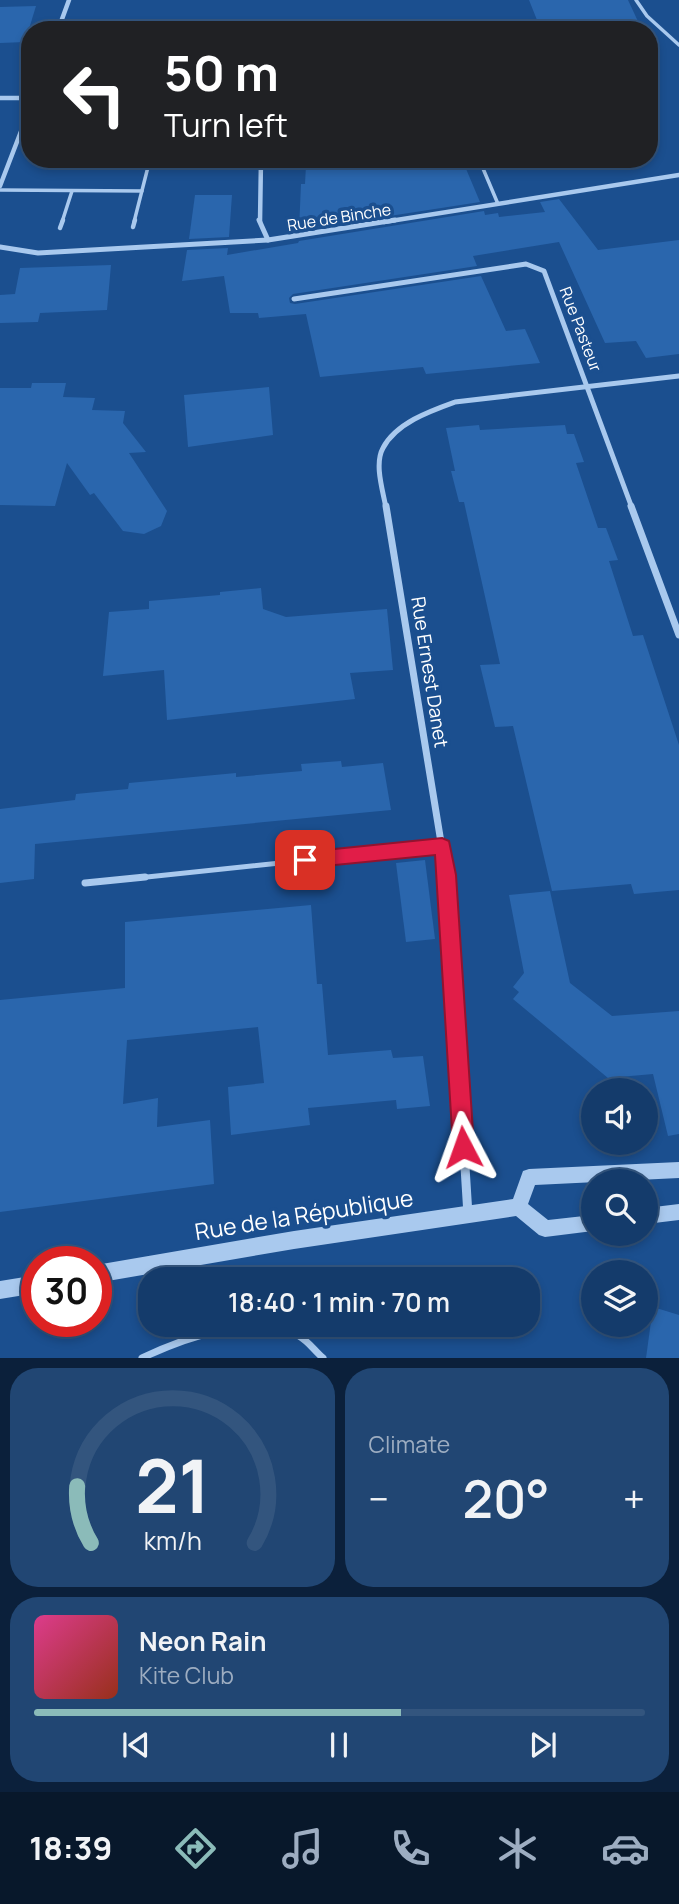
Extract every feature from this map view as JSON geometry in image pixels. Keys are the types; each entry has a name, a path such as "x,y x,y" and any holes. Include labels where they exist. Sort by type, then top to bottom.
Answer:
{"street":[{"path":"61,21 69,0"},
{"path":"636,0 653,21"},
{"path":"658,26 679,45"},
{"path":"0,98 21,98"},
{"path":"0,188 21,132"},
{"path":"261,168 259,219 268,240"},
{"name":"Rue de Binche","path":"0,247 38,253 268,240 679,175"},
{"name":"Rue Pasteur","path":"294,299 526,264 544,271 679,635"},
{"name":"Rue Ernest Danet","path":"468,1215 447,875 380,472 382,449 410,419 456,402 679,376"},
{"path":"581,1225 545,1230 519,1207 530,1177 679,1170"},
{"name":"Rue de la République","path":"112,1270 280,1242 519,1207"},
{"path":"658,1215 679,1212"},
{"path":"0,1290 21,1287"}],"lane":[{"path":"134,227 147,168"},
{"path":"483,168 498,204"},
{"path":"0,188 142,191"},
{"path":"60,228 72,191"},
{"path":"85,883 442,846"},
{"path":"142,1358 163,1347 220,1329 266,1328 297,1335 323,1358"}],"building":[{"path":"529,0 628,0 638,21 537,21"},
{"path":"36,6 31,21 21,21 21,42 0,43 0,7"},
{"path":"306,168 466,168 480,202 299,230 301,184 305,184"},
{"path":"195,195 232,195 229,237 189,239"},
{"path":"559,199 598,250 679,240 679,354 646,358 636,341 605,343 559,242 473,256 477,266 293,294 289,298 290,303 295,304 481,276 506,331 525,329 540,363 426,374 423,367 320,377 306,314 259,318 258,313 230,313 224,276 182,281 187,250 228,248 227,255 484,211 485,215 498,213 499,217 545,212 540,202"},
{"path":"111,265 107,310 40,313 38,322 0,323 0,295 15,294 20,268"},
{"path":"32,383 66,383 63,397 95,398 92,410 125,411 123,423 146,452 129,453 167,511 161,526 144,534 123,531 94,493 90,495 67,463 55,506 0,505 0,388 31,388"},
{"path":"269,387 273,435 188,447 184,395"},
{"path":"479,425 480,430 565,425 567,434 574,434 584,462 576,463 598,528 606,528 618,560 609,561 633,636 643,635 679,745 679,890 634,894 631,884 552,891 513,726 495,727 480,665 500,664 464,502 459,502 451,471 455,471 446,428"},
{"path":"261,588 263,609 286,617 387,609 393,670 350,673 355,699 167,720 164,670 103,676 109,612 149,609 149,601 220,595 220,592"},
{"path":"341,761 342,767 383,763 391,810 35,844 34,879 0,883 0,809 75,800 76,794 128,789 129,783 236,773 236,777 302,771 301,764"},
{"path":"425,860 435,939 406,942 396,863"},
{"path":"550,891 570,983 612,1016 679,1011 679,1134 668,1136 658,1095 658,1078 654,1078 653,1074 608,1078 513,999 519,992 513,987 524,973 509,895"},
{"path":"311,905 317,984 322,984 328,1055 391,1050 393,1058 423,1056 430,1106 397,1109 396,1100 308,1108 310,1125 231,1135 228,1087 264,1083 258,1027 127,1040 123,1104 158,1098 157,1127 210,1120 214,1184 0,1212 0,1000 125,988 125,922"},
{"path":"658,1309 679,1315 679,1358 646,1358 649,1337 658,1337"}],"route":[{"path":"305,860 442,846 447,875 463,1147"}]}
